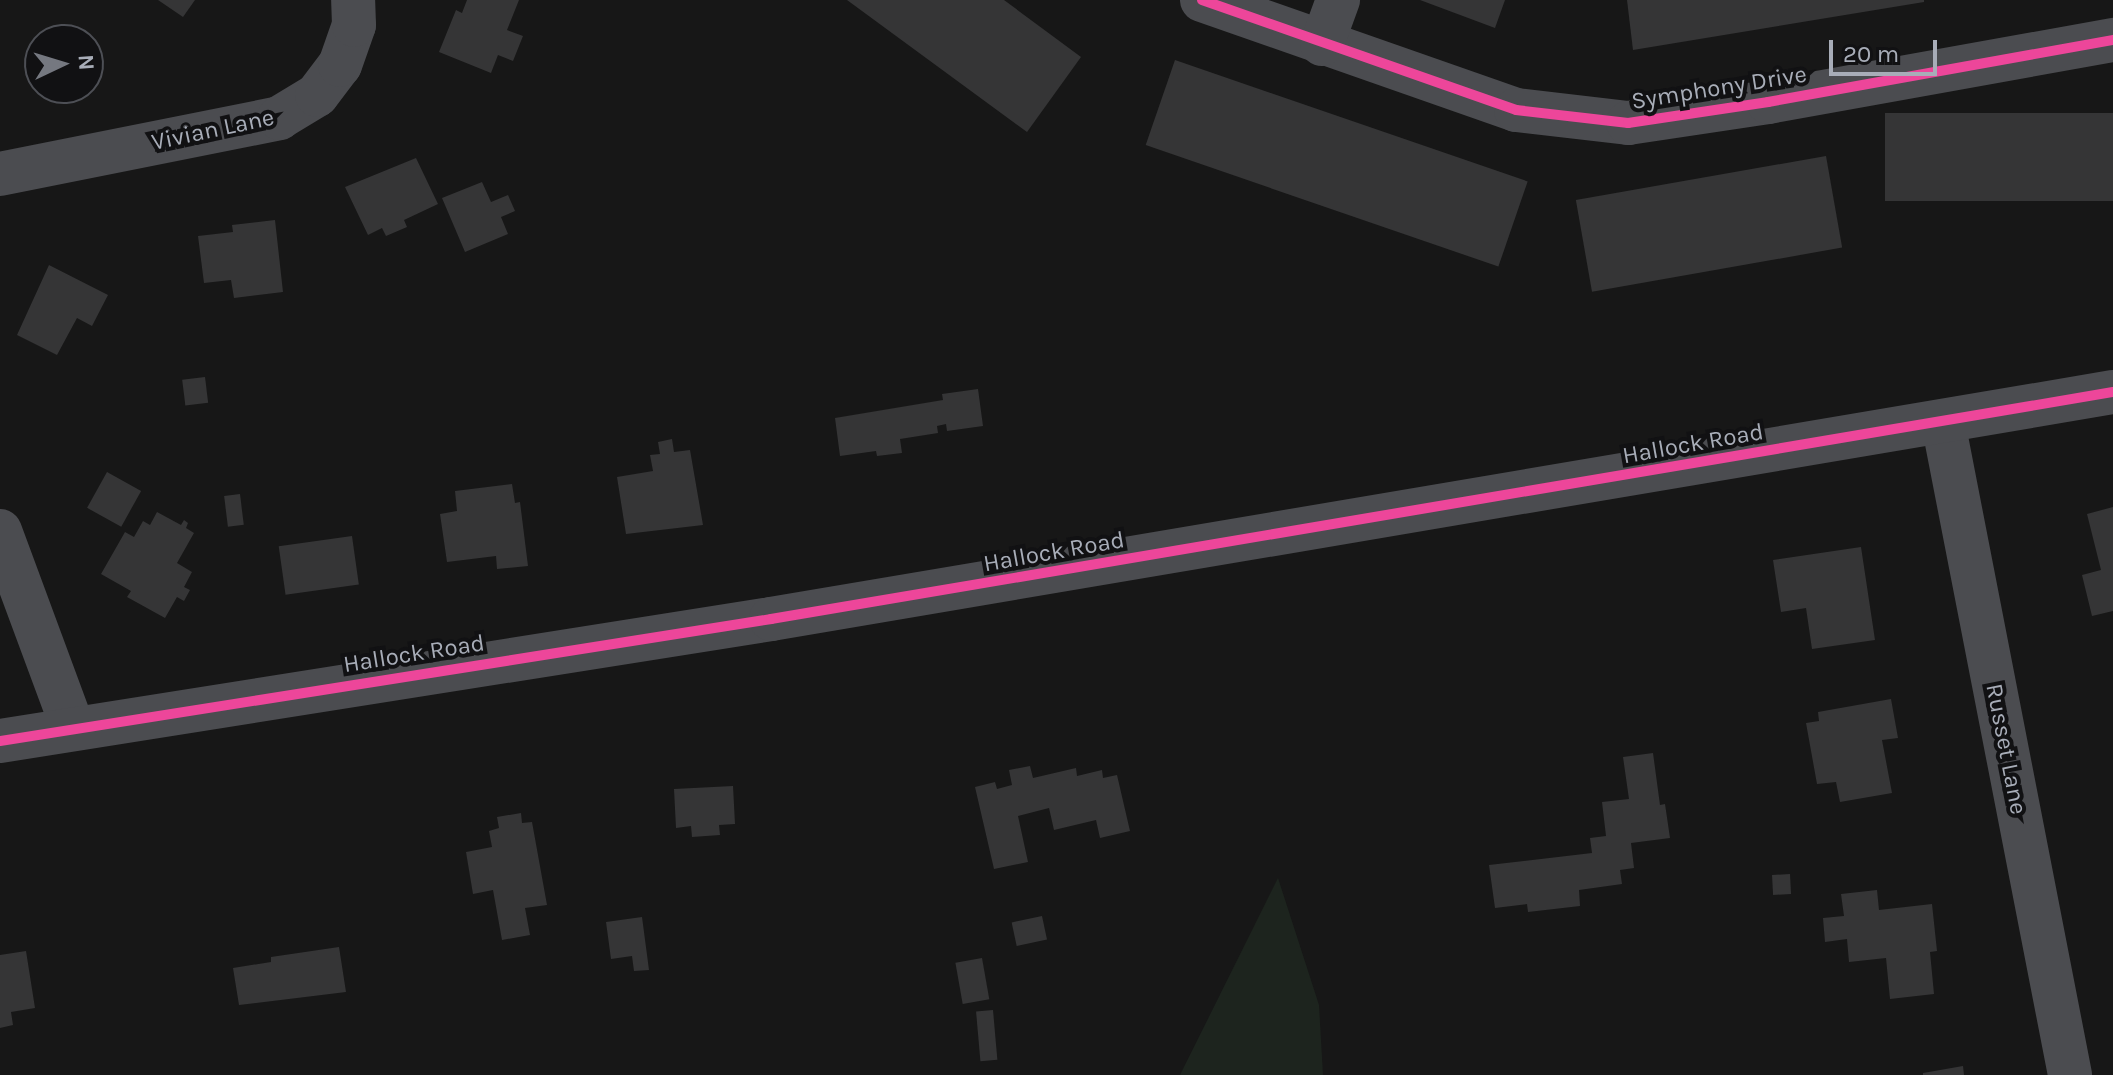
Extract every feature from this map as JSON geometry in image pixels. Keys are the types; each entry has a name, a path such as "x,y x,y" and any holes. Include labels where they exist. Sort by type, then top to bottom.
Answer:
{"street":[{"name":"Vivian Lane","path":"0,174 279,118 317,95 340,65 354,25 353,0"},
{"name":"Symphony Drive","path":"1202,0 1516,110 1628,123 1768,102 2113,40"},
{"path":"1322,44 1338,0"},
{"name":"Hallock Road","path":"0,741 802,614 2113,392"},
{"name":"Russet Lane","path":"1943,422 2070,1075"},
{"path":"0,531 73,728"}],"shaded area":[{"path":"1278,878 1319,1005 1323,1075 1180,1075"}],"building":[{"path":"158,0 195,0 183,17"},
{"path":"467,0 519,0 507,30 523,36 513,61 498,55 491,73 439,52 456,10 462,13"},
{"path":"847,0 1004,0 1081,57 1027,132"},
{"path":"1420,0 1505,0 1495,28"},
{"path":"1627,0 1924,0 1924,2 1633,50"},
{"path":"1175,60 1528,181 1498,267 1146,145"},
{"path":"1885,113 2113,113 2113,201 1885,201"},
{"path":"1826,156 1842,248 1592,292 1576,200"},
{"path":"416,158 438,204 404,220 407,227 386,236 382,228 368,235 345,187"},
{"path":"482,182 491,202 508,195 515,211 501,217 508,234 465,252 442,198"},
{"path":"275,220 283,292 234,298 231,280 204,283 198,236 233,232 232,225"},
{"path":"49,265 108,295 92,326 77,318 57,355 17,335"},
{"path":"205,377 208,403 185,406 182,380"},
{"path":"978,389 983,426 947,431 946,424 937,426 938,433 900,439 902,453 877,456 876,451 840,456 835,418 943,400 942,394"},
{"path":"672,439 674,452 690,450 703,525 626,534 617,477 653,471 650,455 660,454 658,442"},
{"path":"107,472 141,491 121,527 87,508"},
{"path":"512,484 515,503 520,502 528,566 497,569 496,556 447,562 440,514 457,511 455,491"},
{"path":"240,494 244,525 228,527 224,496"},
{"path":"2113,507 2113,611 2092,616 2082,575 2101,570 2087,514"},
{"path":"157,512 181,525 184,520 188,523 186,528 194,533 177,563 192,572 184,587 190,590 184,601 177,597 165,618 127,597 131,591 101,574 125,532 134,537 143,521 150,525"},
{"path":"352,536 359,585 286,595 279,546"},
{"path":"1861,547 1875,640 1812,649 1806,608 1781,612 1773,560"},
{"path":"1891,699 1898,738 1882,740 1892,793 1840,802 1836,782 1817,784 1806,723 1819,721 1818,712"},
{"path":"1653,753 1660,805 1665,804 1670,838 1631,843 1634,868 1620,870 1622,884 1579,890 1580,906 1528,912 1527,904 1495,908 1489,865 1592,853 1590,838 1606,836 1602,802 1629,799 1623,757"},
{"path":"1030,766 1033,778 1076,768 1077,776 1102,770 1103,778 1117,775 1130,831 1100,838 1096,820 1054,830 1049,808 1018,816 1028,862 994,869 975,787 995,782 997,789 1012,785 1009,770"},
{"path":"733,786 735,824 719,825 720,835 692,837 691,826 676,828 674,789"},
{"path":"521,813 522,823 532,822 547,905 525,908 530,935 502,940 493,890 473,894 466,852 492,847 489,831 499,828 497,817"},
{"path":"1790,874 1791,894 1773,895 1772,875"},
{"path":"1877,890 1879,910 1932,904 1937,951 1930,952 1934,994 1890,999 1886,958 1849,962 1847,939 1825,942 1823,918 1844,916 1841,894"},
{"path":"1042,916 1047,939 1017,946 1012,922"},
{"path":"642,917 649,970 634,971 632,956 611,959 606,922"},
{"path":"339,947 346,992 239,1005 233,968 271,962 271,957"},
{"path":"26,951 35,1008 11,1012 13,1025 0,1028 0,955"},
{"path":"982,958 989,999 963,1004 955,963"},
{"path":"993,1010 997,1060 980,1061 976,1011"},
{"path":"1963,1066 1964,1075 1923,1075 1923,1073"}],"cycle path":[{"path":"1202,0 1516,110 1628,123 1768,102 2113,40"},
{"path":"0,741 771,619 2113,392"}]}
